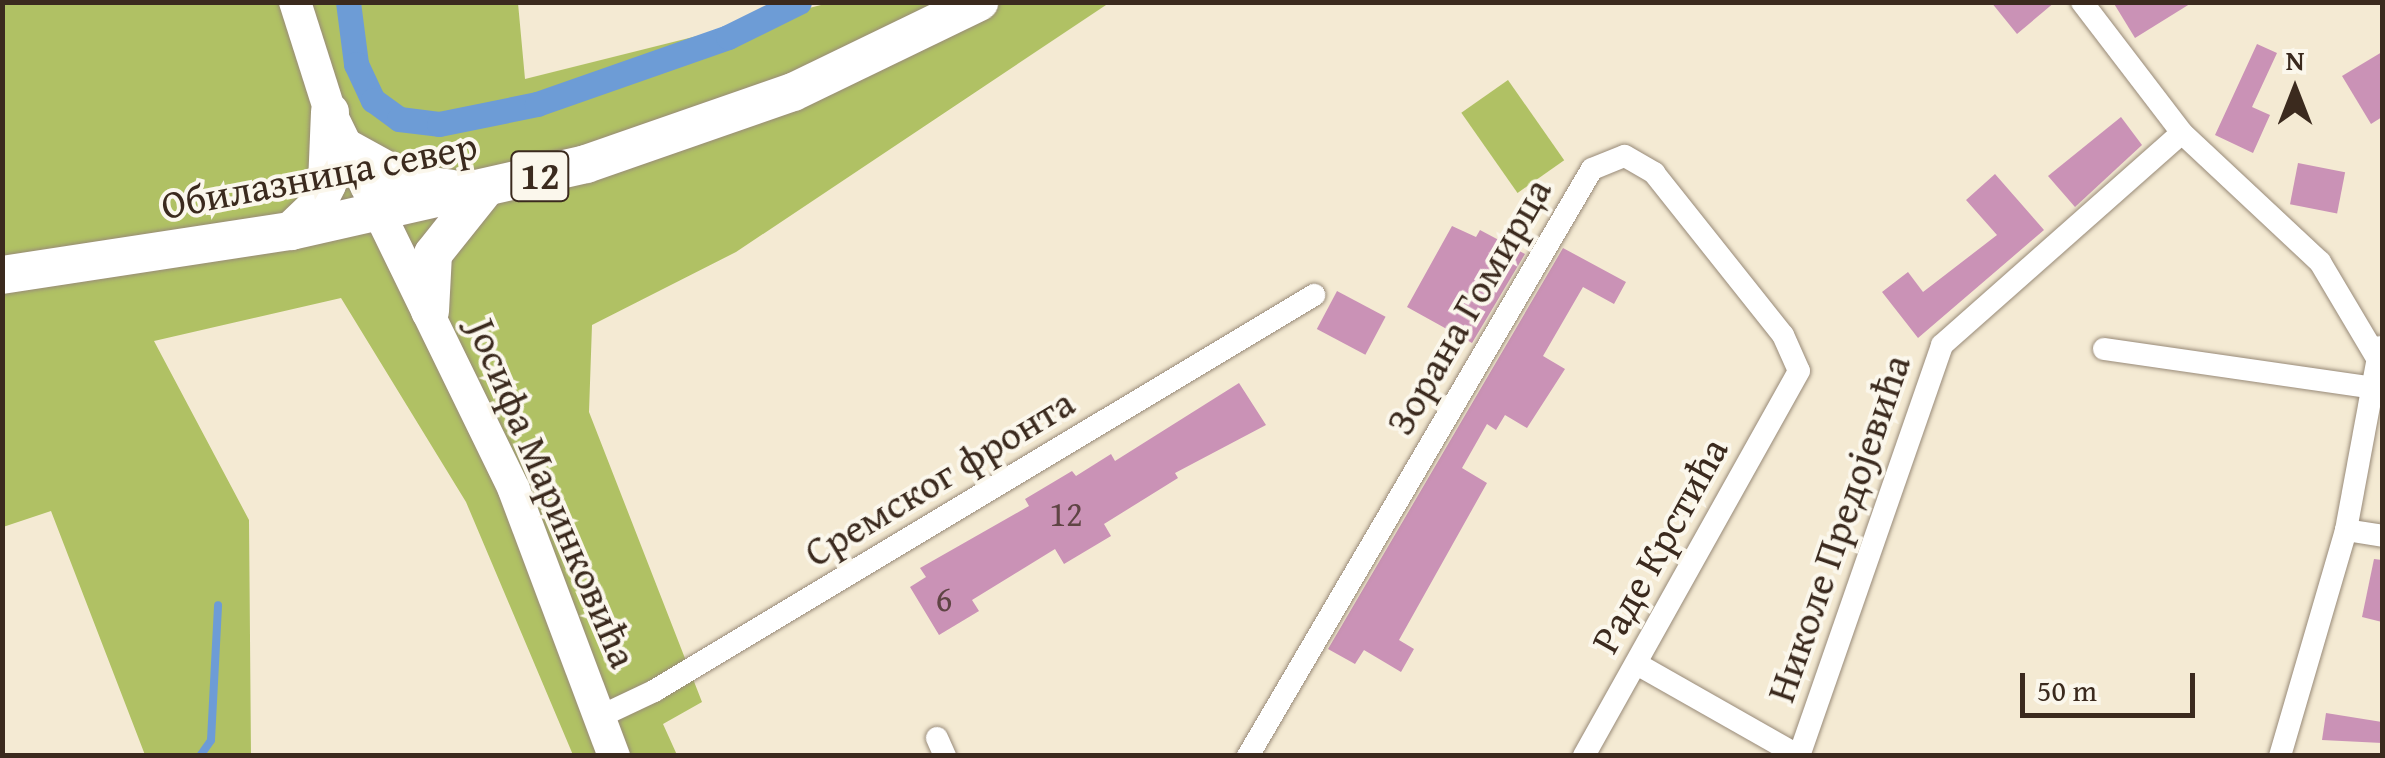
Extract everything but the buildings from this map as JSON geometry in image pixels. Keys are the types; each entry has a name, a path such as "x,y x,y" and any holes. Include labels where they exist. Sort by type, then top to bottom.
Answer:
{"main road":[{"name":"Обилазница север","path":"2,276 291,231 484,190 698,128 810,84 979,2"},
{"path":"291,231 315,208 327,184 330,112"},
{"path":"348,150 410,183 484,190"},
{"path":"430,311 433,254 484,190"}],"street":[{"name":"Јосифа Маринковића","path":"295,2 330,112 514,490 614,756"},
{"path":"2082,2 2182,133 2320,262 2380,348 2346,530 2280,756"},
{"name":"Николе Предојевића","path":"1799,756 1942,345 2182,133"},
{"name":"Зорана Гомирца","path":"1248,756 1592,169 1610,159 1641,160 1784,336 1799,371"},
{"name":"Сремског фронта","path":"598,717 654,691 1314,295"},
{"path":"2104,348 2373,388"},
{"name":"Раде Крстића","path":"1584,756 1799,371"},
{"path":"2346,530 2382,536"},
{"path":"1637,664 1799,756"}],"green space":[{"path":"3,3 518,3 525,79 829,3 1109,3 736,252 592,325 589,412 702,702 663,724 677,755 573,755 466,502 341,298 154,341 249,520 251,755 145,755 51,511 3,527"},
{"path":"1508,80 1564,160 1518,193 1461,113"}],"waterway":[{"path":"348,2 356,64 373,100 399,119 439,124 537,104 728,37 799,2"},
{"path":"200,756 211,740 218,605"}]}
